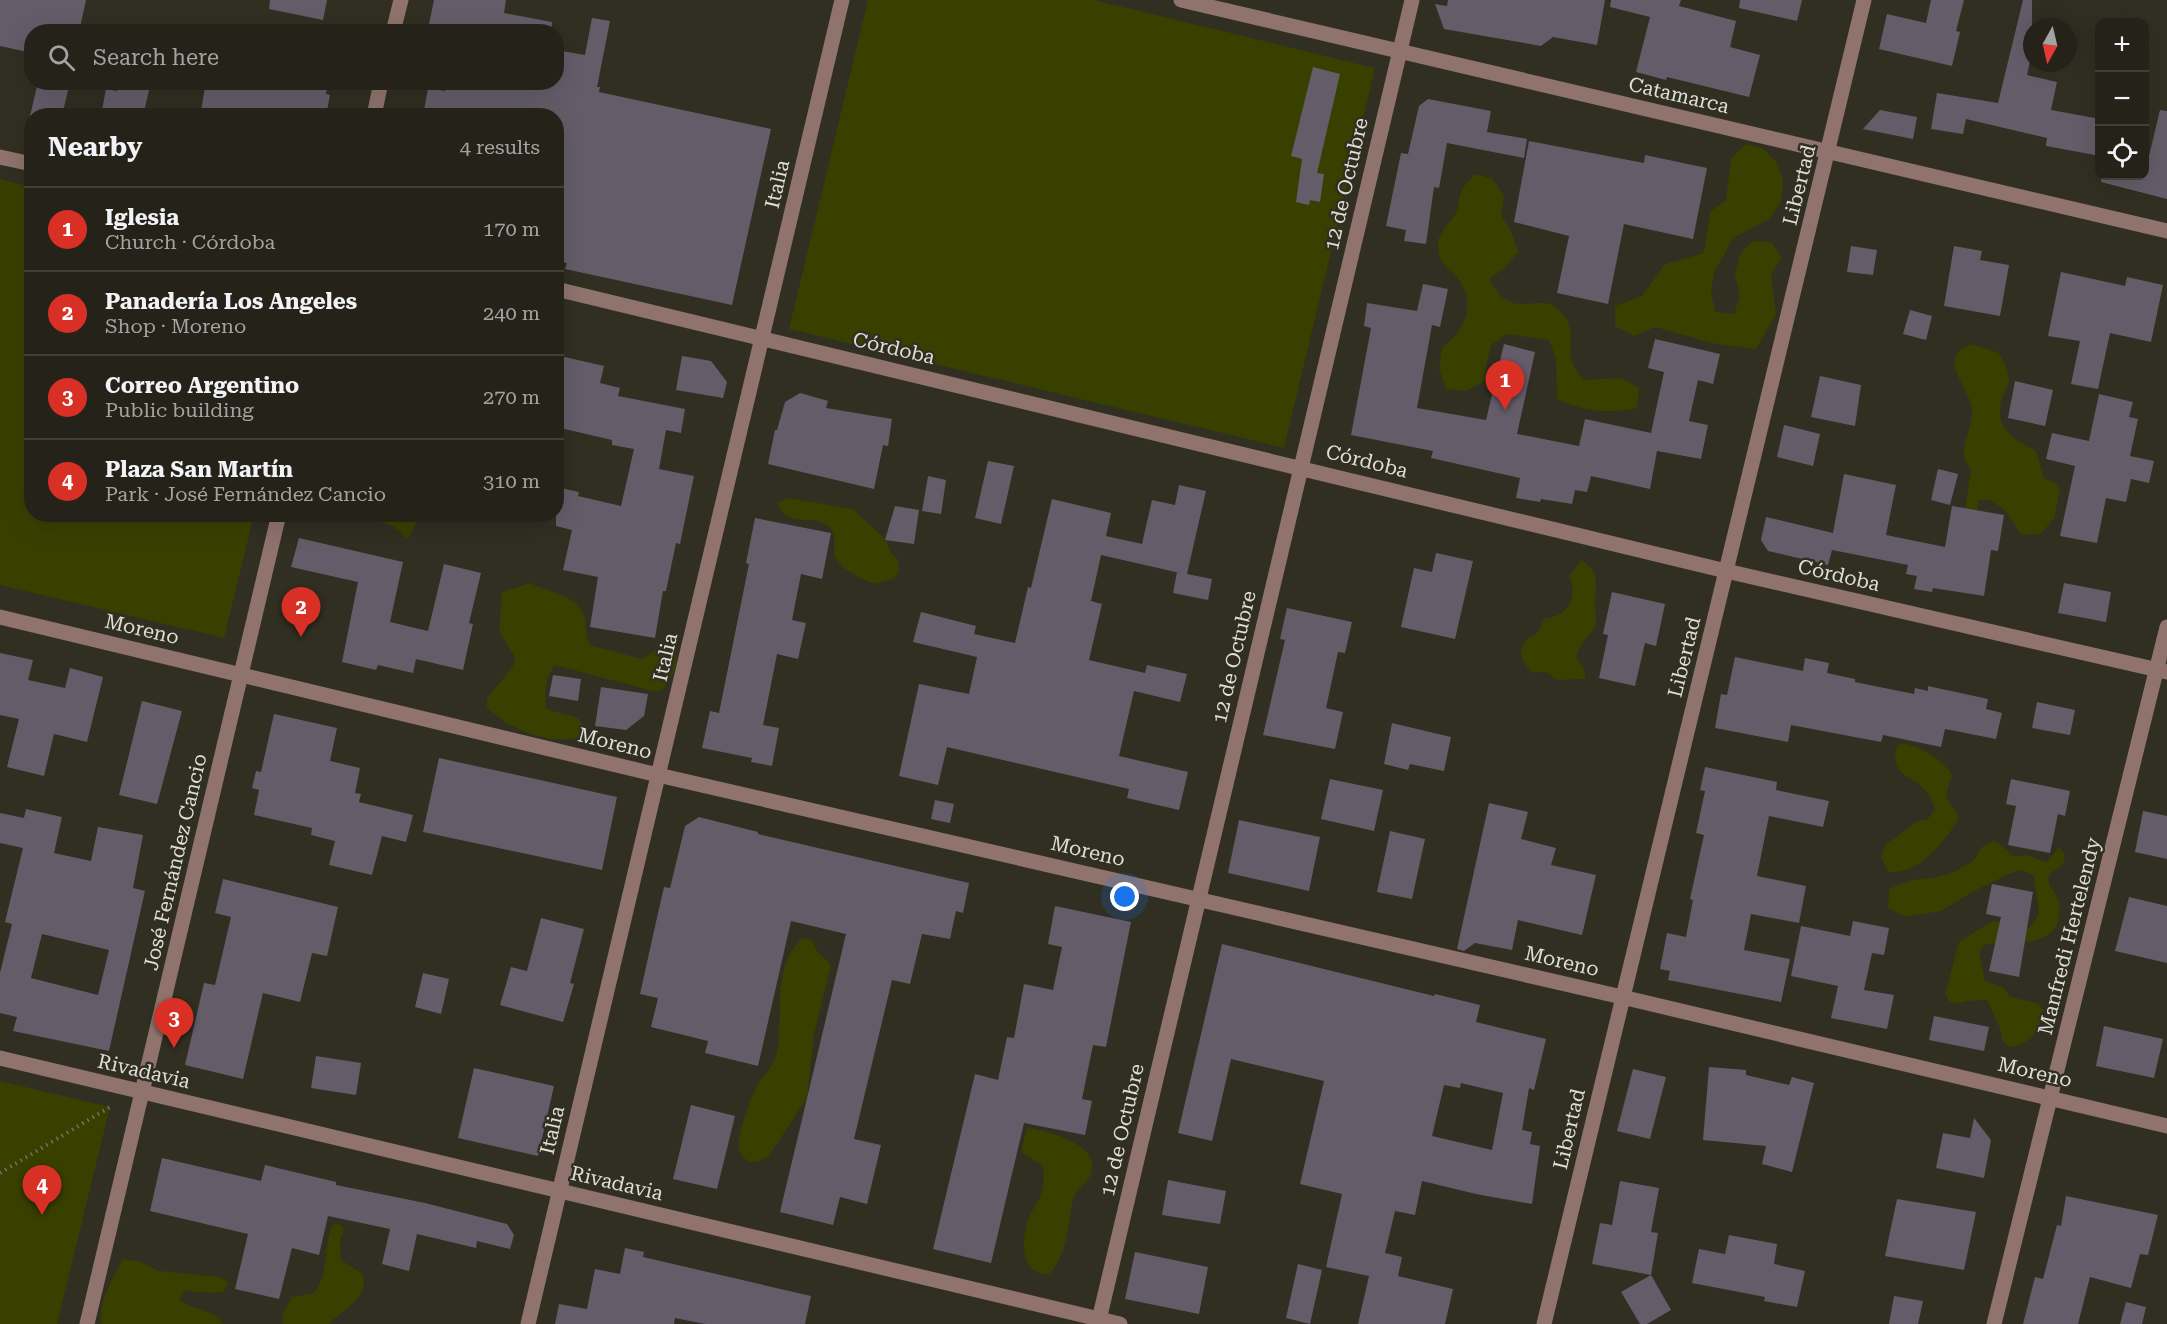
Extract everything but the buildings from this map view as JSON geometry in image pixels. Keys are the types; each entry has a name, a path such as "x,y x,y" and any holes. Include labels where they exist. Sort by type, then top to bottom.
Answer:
{"street":[{"path":"395,24 401,0"},
{"name":"Italia","path":"528,1324 842,0"},
{"name":"Catamarca","path":"1181,0 2167,231"},
{"name":"12 de Octubre","path":"1098,1322 1412,0"},
{"name":"Libertad","path":"1544,1324 1864,0"},
{"path":"376,108 379,90"},
{"path":"0,157 24,162"},
{"name":"Córdoba","path":"564,291 1301,466 1726,571 2162,671"},
{"name":"José Fernández Cancio","path":"87,1324 277,522"},
{"name":"Moreno","path":"0,617 241,673 658,775 1198,898 2167,1126"},
{"name":"Manfredi Hertelendy","path":"1994,1324 2050,1098 2162,671 2167,627"},
{"name":"Rivadavia","path":"0,1058 1098,1322 1120,1324"}],"path":[{"path":"0,1173 110,1107"}],"green space":[{"path":"868,0 1094,0 1375,68 1284,448 789,329"},
{"path":"1745,144 1763,148 1777,163 1783,181 1781,201 1770,219 1733,238 1714,273 1711,292 1715,312 1734,314 1740,295 1735,275 1739,256 1752,241 1771,242 1782,258 1771,274 1776,314 1756,349 1716,344 1655,327 1634,336 1615,326 1615,306 1642,296 1665,264 1704,253 1710,212 1726,200 1731,159"},
{"path":"1475,174 1493,179 1504,196 1501,215 1512,233 1518,252 1506,267 1489,279 1498,293 1516,304 1543,303 1552,305 1560,311 1569,324 1571,357 1578,373 1584,380 1622,378 1639,388 1637,408 1596,411 1557,399 1556,358 1549,340 1507,334 1491,345 1483,382 1465,391 1446,389 1439,369 1442,348 1462,326 1466,317 1467,299 1459,280 1441,259 1438,242 1442,232 1457,211 1462,190"},
{"path":"0,179 24,185 24,522 252,522 224,638 0,585"},
{"path":"1971,344 1999,353 2009,379 2001,402 2000,412 2004,427 2014,438 2036,451 2044,478 2054,482 2060,489 2054,519 2040,534 2021,535 2005,510 1988,499 1978,501 1978,511 1965,510 1971,470 1966,463 1964,449 1972,412 1971,403 1955,366 1955,357 1960,350"},
{"path":"788,498 853,509 885,539 891,553 898,560 899,570 894,579 875,584 845,568 834,554 834,536 829,527 815,521 794,519 782,512 777,503"},
{"path":"382,522 416,522 407,539 393,526"},
{"path":"1581,560 1587,564 1596,578 1596,623 1593,631 1581,645 1577,659 1584,668 1586,679 1557,680 1545,671 1534,673 1522,658 1521,649 1527,639 1534,636 1545,618 1553,617 1565,610 1573,591 1569,576"},
{"path":"530,583 567,598 579,607 583,613 590,645 641,659 651,654 665,640 675,651 676,664 662,690 652,691 555,665 547,681 546,709 578,718 584,727 581,737 568,739 543,738 531,734 507,723 487,708 487,699 513,666 515,657 499,631 502,592"},
{"path":"1901,743 1930,754 1952,775 1947,796 1959,819 1938,847 1920,863 1900,872 1889,872 1881,858 1885,845 1918,821 1927,820 1935,809 1925,790 1902,773 1896,764 1896,748"},
{"path":"1994,840 2015,857 2025,855 2047,862 2059,847 2065,855 2064,862 2049,875 2049,884 2059,904 2059,919 2054,929 2046,936 2035,940 1986,944 1979,952 1985,981 2004,988 2009,996 2037,1003 2044,1010 2035,1033 2014,1047 2006,1045 2002,1040 2000,1028 1987,1000 1957,1004 1949,1001 1945,994 1959,942 1992,921 2029,928 2039,914 2034,876 2022,870 2009,874 1941,911 1906,917 1888,908 1889,889 1911,880 1934,878 1955,872 1974,860 1982,847"},
{"path":"802,938 812,941 817,951 831,965 814,1034 807,1098 769,1156 760,1161 749,1162 742,1156 740,1150 740,1133 754,1092 776,1056 782,977 792,950"},
{"path":"0,1081 110,1107 57,1324 0,1324"},
{"path":"1027,1127 1071,1141 1088,1154 1092,1163 1089,1178 1074,1196 1064,1248 1056,1266 1049,1274 1039,1273 1032,1269 1025,1253 1027,1224 1040,1197 1044,1177 1043,1166 1021,1152"},
{"path":"333,1224 341,1225 344,1230 340,1240 341,1260 363,1274 364,1283 359,1297 329,1324 283,1324 283,1314 292,1297 314,1293 319,1285"},
{"path":"123,1259 141,1262 159,1271 220,1277 229,1282 224,1291 214,1293 184,1291 179,1299 215,1315 223,1324 101,1324 104,1299"}],"place":[{"name":"Iglesia","path":"1505,410"},
{"name":"Panadería Los Angeles","path":"301,637"},
{"name":"Correo Argentino","path":"174,1048"},
{"name":"Plaza San Martín","path":"42,1215"}]}
